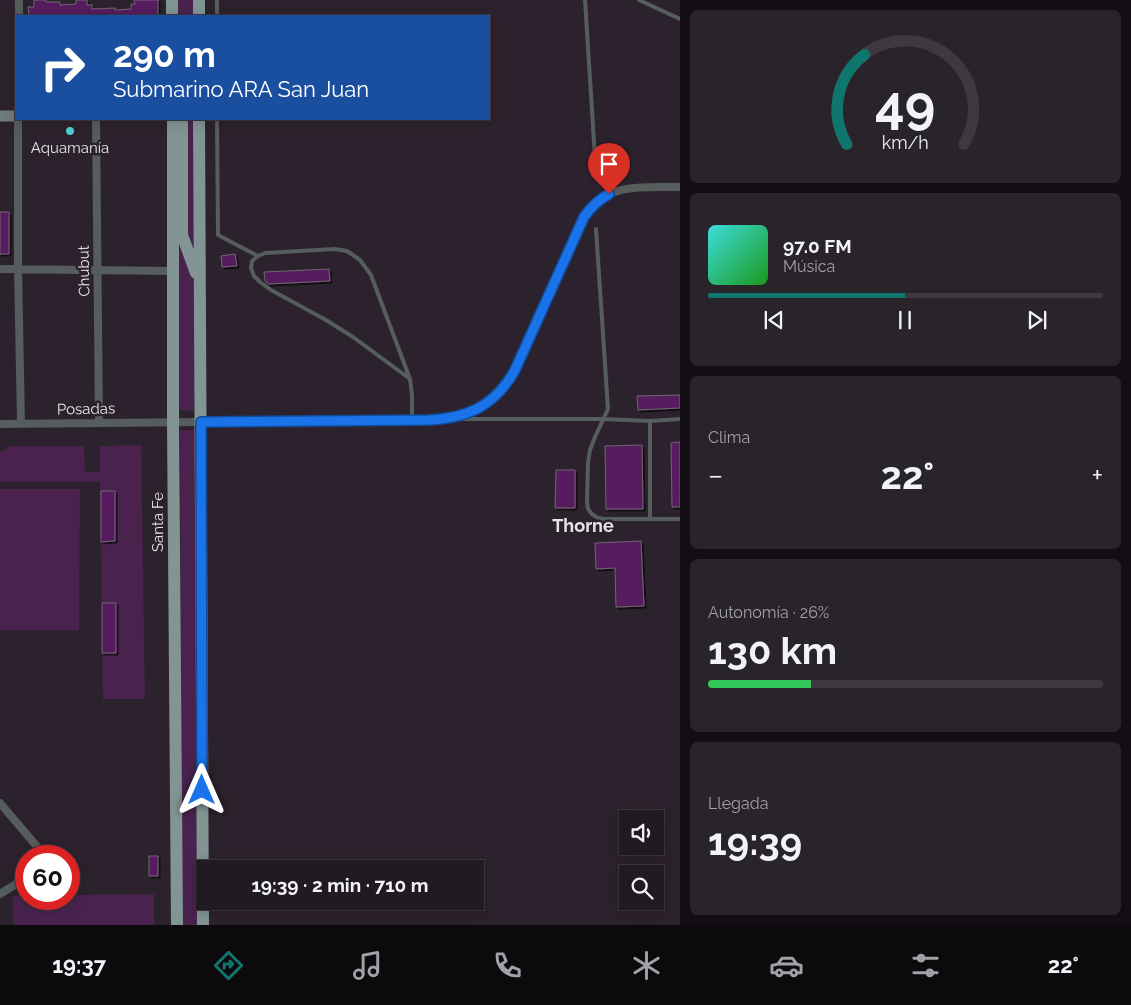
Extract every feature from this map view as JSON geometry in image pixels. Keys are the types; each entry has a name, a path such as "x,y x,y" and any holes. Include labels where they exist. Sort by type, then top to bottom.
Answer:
{"main road":[{"path":"172,0 172,15"},
{"path":"199,0 199,15"},
{"name":"Santa Fe","path":"173,120 173,422 177,925"},
{"path":"181,120 182,235 199,283"},
{"path":"199,120 203,925"}],"street":[{"path":"19,0 19,15"},
{"path":"0,116 15,117"},
{"path":"17,120 21,424"},
{"name":"Chubut","path":"96,120 99,422"},
{"name":"Posadas","path":"0,424 412,420 443,419 462,415 476,410 489,402 508,383 577,229 590,208 599,200 619,190 680,187"},
{"path":"0,270 173,271"},
{"path":"0,803 36,845"},
{"path":"0,894 15,885"}],"lane":[{"path":"217,0 217,15"},
{"path":"585,0 596,174"},
{"path":"639,0 680,19"},
{"path":"217,120 218,235 258,256"},
{"path":"596,228 608,409 594,437 590,450 586,502 588,509 598,518 680,519"},
{"path":"410,380 353,337 270,290 254,276 251,268 252,261 265,253 335,249 347,251 360,260 371,275 410,380 412,420"},
{"path":"443,419 603,419 650,421 680,419"},
{"path":"650,421 650,519"}],"shaded area":[{"path":"177,0 193,0 193,15 177,15"},
{"path":"185,120 193,120 194,259 186,237"},
{"path":"179,247 194,280 194,411 179,410"},
{"path":"180,430 195,430 197,925 182,925"},
{"path":"141,445 145,699 103,699 100,482 0,482 0,452 10,446 84,446 85,472 100,472 100,446"},
{"path":"0,489 80,489 79,630 0,630"},
{"path":"154,894 154,925 13,925 13,896 15,896 15,910 80,910 80,895"}],"building":[{"path":"34,0 60,2 60,5 76,4 76,0 87,0 87,5 92,5 92,9 115,8 115,10 131,9 131,4 135,4 134,0 158,0 158,15 29,15 28,7 34,7"},
{"path":"0,212 9,212 9,254 0,254"},
{"path":"235,254 237,266 222,267 221,256"},
{"path":"329,269 330,281 269,284 265,281 264,272"},
{"path":"680,395 680,408 638,410 637,396"},
{"path":"680,442 680,507 672,507 671,443"},
{"path":"642,445 643,509 606,509 605,446"},
{"path":"556,470 575,470 575,508 555,508"},
{"path":"101,491 115,491 115,541 101,542"},
{"path":"641,541 644,606 616,607 615,568 596,569 595,543"},
{"path":"102,603 116,603 116,653 102,653"},
{"path":"149,856 158,856 158,876 149,876"}],"place":[{"name":"Aquamanía","path":"70,131"}],"district":[{"name":"Thorne","path":"583,526"}],"route":[{"path":"202,790 201,422 428,420 443,419 476,410 489,402 508,383 577,229 590,208 609,194"}]}
